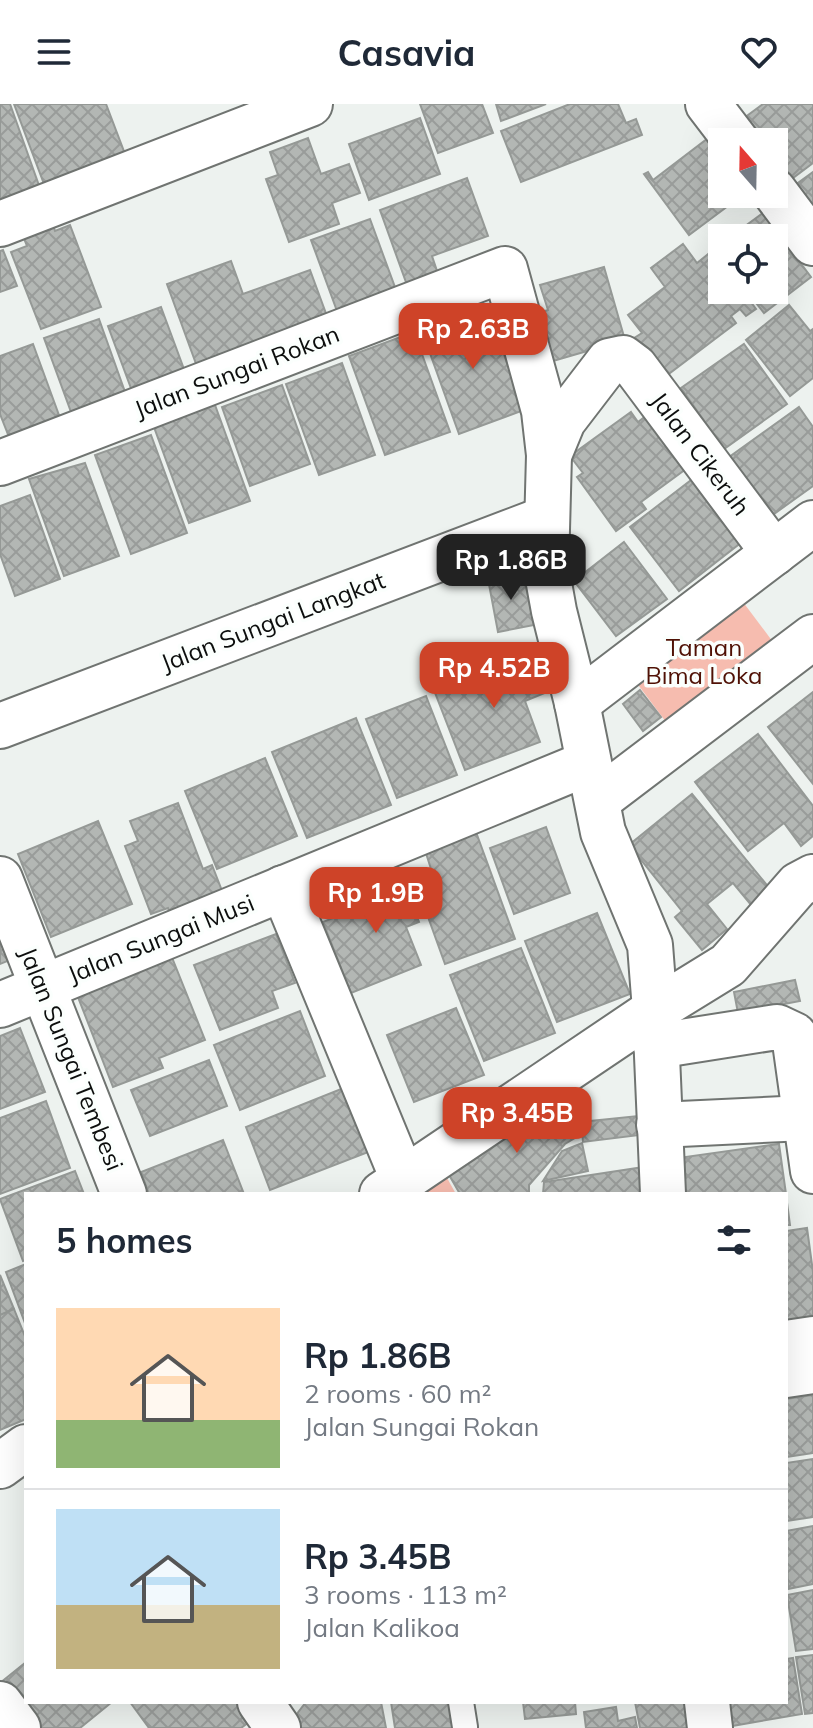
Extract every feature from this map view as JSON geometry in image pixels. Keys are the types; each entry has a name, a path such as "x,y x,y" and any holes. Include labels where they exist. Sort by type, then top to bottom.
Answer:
{"street":[{"path":"0,224 310,104"},
{"path":"708,104 726,128"},
{"path":"787,208 813,243"},
{"name":"Jalan Sungai Rokan","path":"0,463 505,269 544,411 549,455 546,567 603,832 650,945 663,1192"},
{"name":"Jalan Cikeruh","path":"549,455 563,421 609,361 623,358 635,367 774,553"},
{"name":"Jalan Sungai Langkat","path":"0,726 547,518"},
{"path":"577,703 813,523"},
{"name":"Jalan Sungai Musi","path":"0,1005 283,888 593,782 813,637"},
{"path":"283,888 393,1187 655,1028 728,965 798,885 813,877"},
{"name":"Jalan Sungai Tembesi","path":"0,879 123,1192"},
{"path":"655,1028 777,1027 794,1035 813,1171"},
{"path":"659,1125 805,1118"},
{"path":"788,1343 813,1339"},
{"path":"788,1375 813,1371"},
{"path":"0,1466 24,1448"},
{"path":"0,1704 18,1728"},
{"path":"707,1704 710,1728"}],"lane":[{"path":"461,1704 465,1727"}],"green space":[{"name":"Taman Bima Loka","path":"743,602 773,642 666,722 636,682"},
{"path":"442,1169 455,1192 409,1192"}],"building":[{"path":"0,104 10,104 42,194 0,209"},
{"path":"14,104 106,104 128,162 47,192"},
{"path":"420,104 482,104 493,133 438,153"},
{"path":"496,104 546,104 501,121"},
{"path":"570,104 618,104 626,123 636,119 642,135 521,182 501,131"},
{"path":"763,104 813,104 813,163 788,182 788,128 745,128 740,121"},
{"path":"420,118 440,174 369,200 349,144"},
{"path":"308,138 321,174 349,164 360,193 332,203 339,224 289,242 266,179 278,175 270,152"},
{"path":"707,139 708,208 725,208 689,235 644,174 648,172 653,180"},
{"path":"813,172 813,218 791,188"},
{"path":"467,178 488,236 432,256 438,274 407,285 380,210"},
{"path":"763,213 771,224 748,224"},
{"path":"370,219 396,290 337,311 311,240"},
{"path":"53,225 55,231 70,225 101,307 41,329 11,252 27,246 23,236"},
{"path":"683,244 697,263 708,254 708,304 752,304 756,309 746,316 740,309 731,316 736,323 662,379 631,340 642,333 628,315 665,287 651,268"},
{"path":"788,246 811,277 788,295"},
{"path":"3,250 17,286 0,292 0,251"},
{"path":"231,261 243,294 310,270 328,319 199,372 167,284"},
{"path":"604,267 625,340 553,361 539,313 548,310 540,285"},
{"path":"757,304 776,304 764,313"},
{"path":"789,305 810,331 813,329 813,378 790,396 746,340"},
{"path":"161,307 185,372 132,391 108,326"},
{"path":"487,308 524,410 459,434 422,331"},
{"path":"99,319 125,392 71,412 44,338"},
{"path":"414,332 450,432 385,455 349,356"},
{"path":"33,344 60,418 9,437 0,414 0,356"},
{"path":"744,344 787,404 724,449 681,388"},
{"path":"342,363 375,455 319,475 286,384"},
{"path":"282,385 310,464 250,486 222,407"},
{"path":"215,405 250,501 189,523 154,427"},
{"path":"799,407 813,427 813,486 767,519 725,460"},
{"path":"631,412 638,422 651,412 690,466 641,502 646,509 616,531 577,477 583,473 570,456"},
{"path":"151,435 187,533 131,554 95,455"},
{"path":"85,463 119,556 64,576 29,479"},
{"path":"699,474 747,538 679,591 630,527"},
{"path":"30,495 60,579 15,596 0,554 0,506"},
{"path":"624,542 667,599 616,636 574,581"},
{"path":"523,572 534,625 498,632 488,579"},
{"path":"538,652 552,690 525,701 540,742 465,770 434,690"},
{"path":"640,690 661,717 643,731 623,704"},
{"path":"813,692 813,784 768,727"},
{"path":"426,696 457,775 397,798 366,719"},
{"path":"356,718 391,805 307,838 272,752"},
{"path":"758,734 813,806 813,836 801,846 784,823 748,851 695,782"},
{"path":"265,758 297,836 217,869 185,791"},
{"path":"692,794 771,890 752,906 733,883 707,904 727,929 702,950 675,917 682,911 629,845"},
{"path":"178,803 203,869 212,865 224,896 171,916 168,908 151,914 125,846 138,841 130,821"},
{"path":"98,821 132,904 51,937 18,854"},
{"path":"546,827 570,893 514,914 490,848"},
{"path":"476,832 515,939 445,964 414,878 432,872 425,850"},
{"path":"395,863 419,922 406,927 421,965 351,993 323,922 387,896 384,888 378,890 371,873"},
{"path":"597,913 630,994 557,1022 525,941"},
{"path":"0,921 15,958 0,964"},
{"path":"276,934 295,983 272,991 278,1008 220,1030 194,965"},
{"path":"521,948 555,1033 484,1061 450,975"},
{"path":"171,955 205,1040 159,1058 163,1068 113,1087 76,992"},
{"path":"795,980 800,1001 738,1013 734,992"},
{"path":"456,1008 484,1075 414,1102 387,1035"},
{"path":"300,1011 325,1076 240,1110 214,1045"},
{"path":"20,1028 45,1092 0,1109 0,1036"},
{"path":"209,1060 227,1106 150,1136 131,1090"},
{"path":"346,1087 371,1151 270,1190 246,1127"},
{"path":"561,1099 580,1135 565,1144 529,1185 529,1192 459,1192 448,1173"},
{"path":"46,1101 70,1168 0,1194 0,1118"},
{"path":"638,1116 640,1135 583,1142 581,1122"},
{"path":"223,1140 243,1192 148,1192 141,1172"},
{"path":"582,1143 588,1171 543,1181 562,1151"},
{"path":"779,1144 786,1192 683,1192 678,1158"},
{"path":"644,1167 647,1192 543,1192 544,1182"},
{"path":"75,1171 83,1192 24,1192 23,1261 0,1199"},
{"path":"807,1228 813,1272 813,1329 788,1332 788,1231"},
{"path":"24,1265 24,1321 6,1272"},
{"path":"0,1275 14,1309 0,1315"},
{"path":"14,1309 24,1334 24,1420 0,1430 0,1315"},
{"path":"813,1395 813,1453 788,1457 788,1399"},
{"path":"813,1459 813,1517 788,1521 788,1463"},
{"path":"813,1526 813,1584 788,1589 788,1531"},
{"path":"813,1590 813,1649 796,1651 788,1595"},
{"path":"813,1655 813,1713 805,1714 796,1657"},
{"path":"793,1658 802,1714 732,1726 729,1704 788,1704 788,1659"},
{"path":"24,1664 24,1704 110,1704 80,1728 20,1728 0,1683"},
{"path":"131,1704 246,1704 256,1717 241,1728 149,1728"},
{"path":"304,1704 381,1704 386,1728 295,1728 293,1719"},
{"path":"391,1704 451,1704 455,1728 395,1728"},
{"path":"523,1704 575,1704 576,1714 525,1719"},
{"path":"635,1704 694,1704 699,1728 640,1728"},
{"path":"616,1707 618,1721 635,1717 637,1728 586,1728 584,1712"}]}
